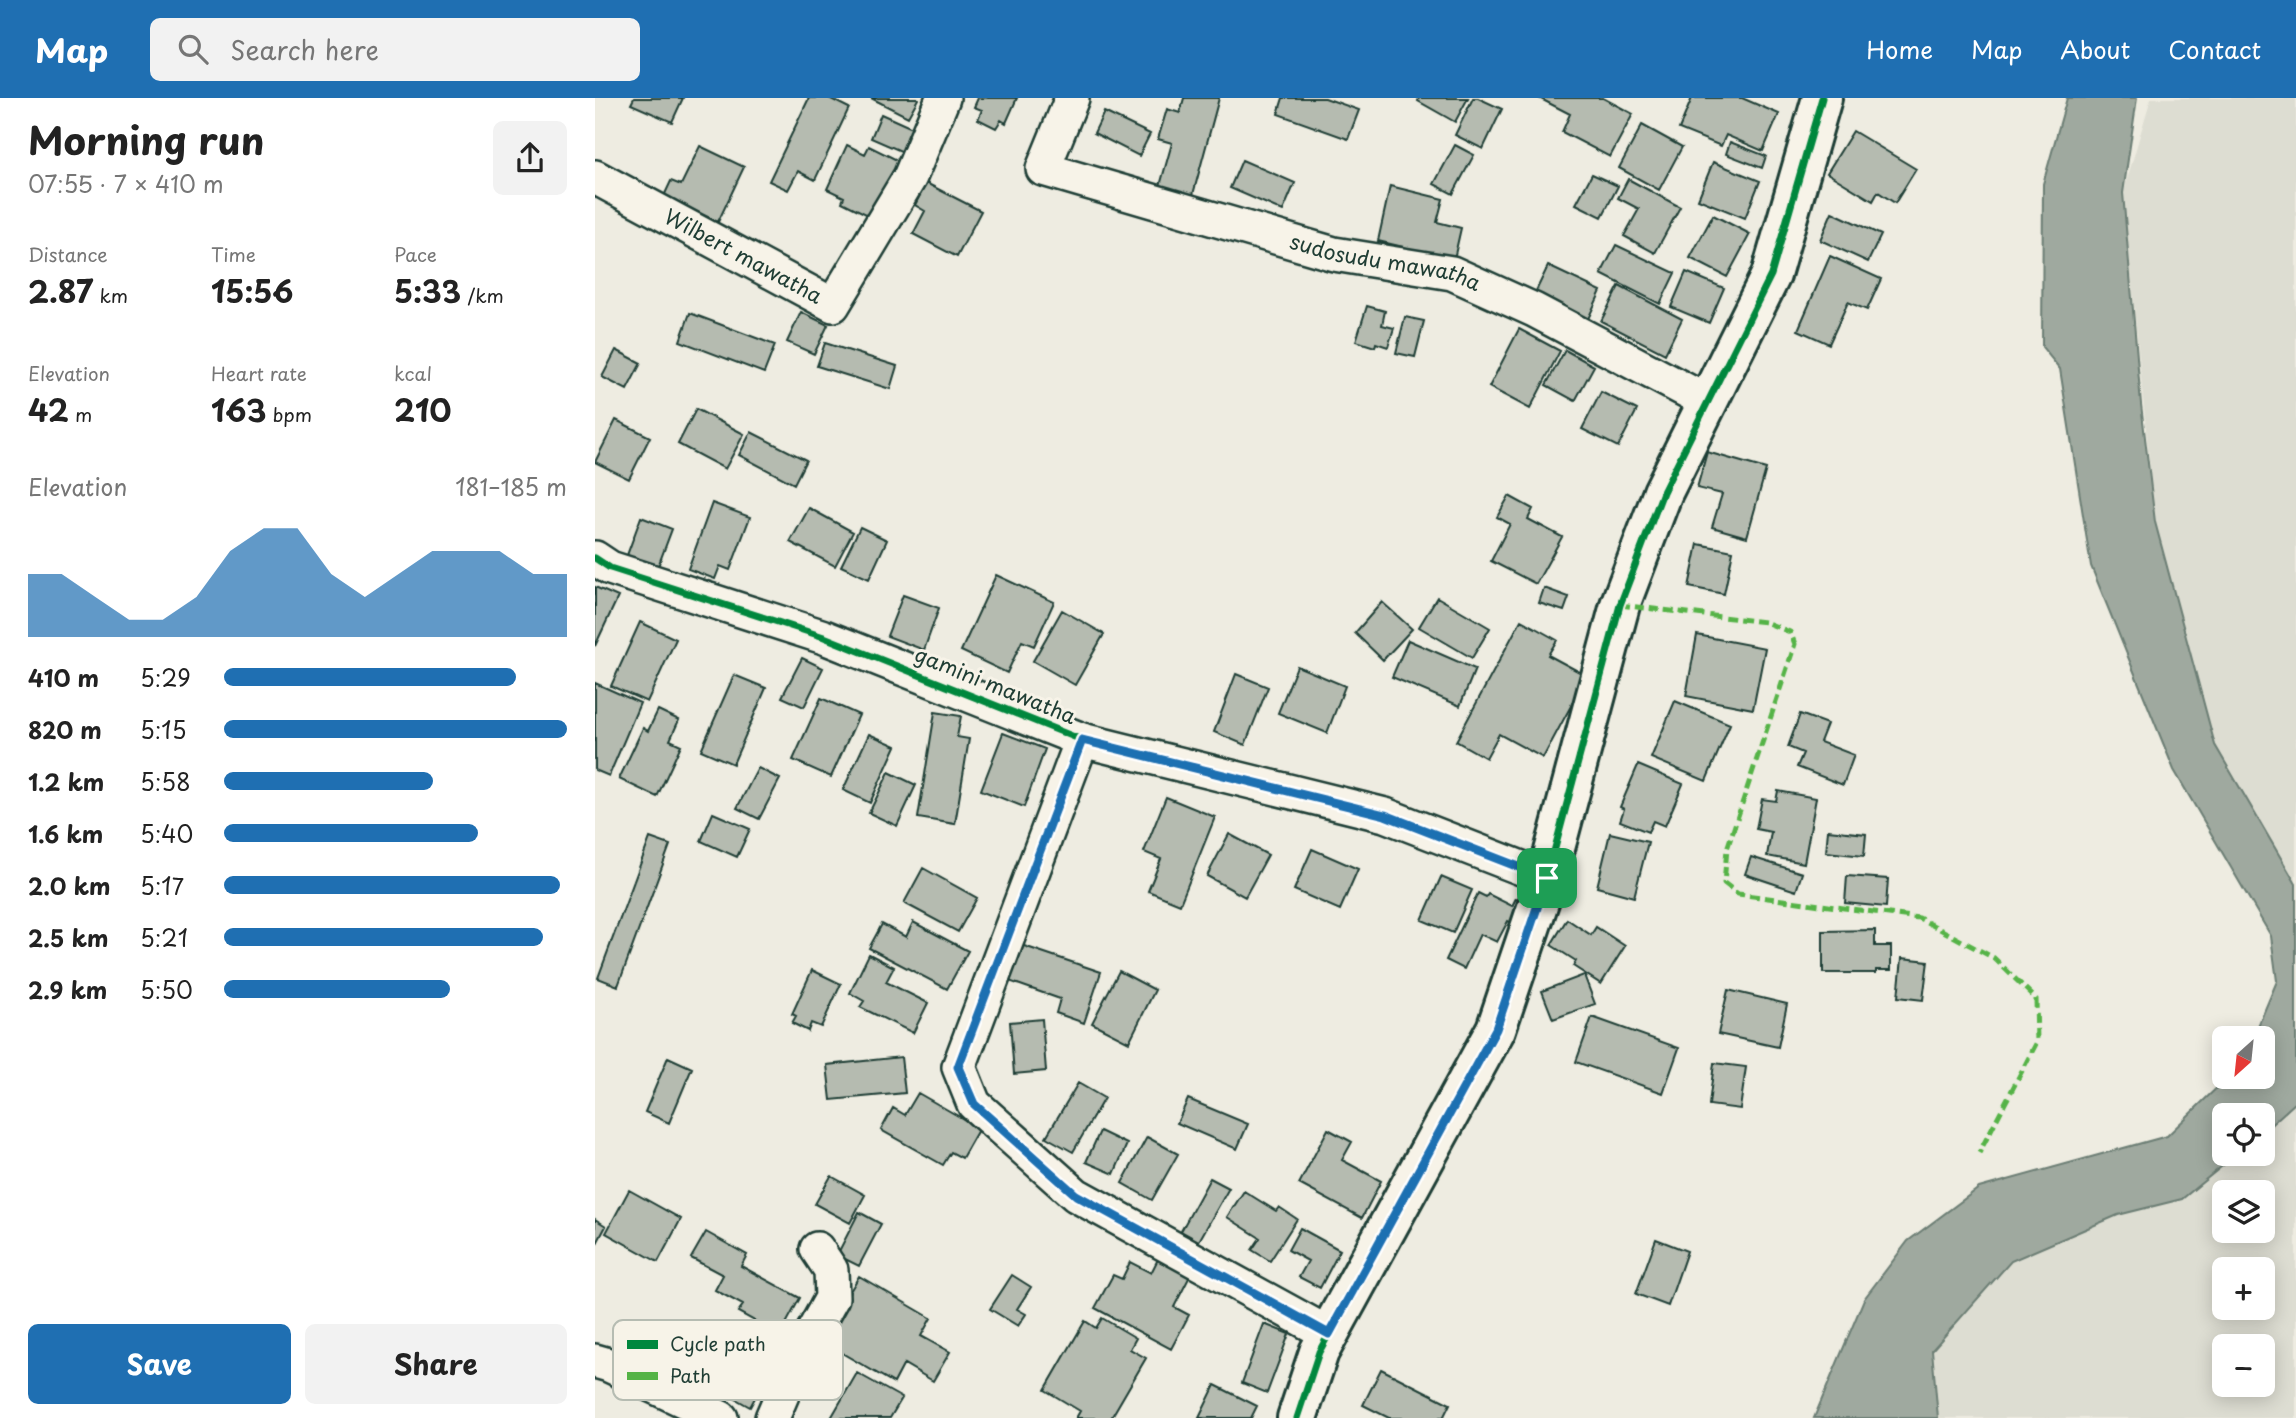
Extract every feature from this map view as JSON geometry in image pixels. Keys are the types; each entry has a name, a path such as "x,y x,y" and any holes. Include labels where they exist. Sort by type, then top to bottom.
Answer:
{"street":[{"name":"Wilbert mawatha","path":"595,177 833,305 910,177 943,98"},
{"name":"sudosudu mawatha","path":"1072,98 1043,169 1334,254 1452,273 1534,310 1708,402"},
{"path":"1297,1418 1319,1352 1496,1029 1547,878 1620,605 1663,492 1771,275 1822,98"},
{"name":"gamini mawatha","path":"595,558 610,568 824,637 1082,740 1385,815 1547,878"},
{"path":"1082,740 958,1067 974,1104 1076,1195 1329,1334"},
{"path":"817,1249 831,1270 832,1298 820,1320"},
{"path":"595,1360 613,1367"},
{"path":"682,1400 720,1418"},
{"path":"772,1418 780,1400"}],"shaded area":[{"path":"2067,98 2137,98 2123,193 2141,404 2155,522 2215,745 2296,884 2296,1102 2275,1121 2275,1103 2212,1103 2212,1166 2222,1166 2182,1199 2118,1215 2011,1261 1932,1350 1938,1418 1814,1418 1864,1299 1908,1241 1979,1188 2167,1136 2216,1089 2275,1089 2275,1026 2258,1026 2277,981 2271,936 2174,770 2091,566 2060,369 2042,347 2043,184"},
{"path":"2151,98 2296,98 2296,884 2215,745 2155,522 2123,193"},
{"path":"2296,1064 2296,1418 1897,1418 1895,1382 2011,1261 2212,1161 2212,1166 2275,1166 2274,1103"}],"building":[{"path":"634,98 683,98 672,122 631,104"},
{"path":"809,98 829,98 849,108 815,180 798,171 788,190 769,181"},
{"path":"871,98 917,98 918,99 908,117"},
{"path":"978,98 1017,98 1006,123 1001,120 996,128 978,119 982,110 974,107"},
{"path":"1184,98 1219,98 1191,202 1158,193 1172,143 1158,139 1167,109 1180,113"},
{"path":"1283,98 1325,98 1359,110 1348,139 1278,114"},
{"path":"1419,98 1468,98 1455,122 1418,101"},
{"path":"1473,98 1502,109 1483,149 1455,135"},
{"path":"1539,98 1603,98 1633,114 1610,157 1562,132 1570,114"},
{"path":"1692,98 1742,98 1779,114 1763,151 1726,135 1721,146 1679,129"},
{"path":"1104,112 1150,134 1139,156 1094,133"},
{"path":"881,114 921,132 910,155 871,138"},
{"path":"1642,125 1682,147 1659,190 1619,168"},
{"path":"1853,131 1916,169 1895,203 1878,192 1873,201 1827,173"},
{"path":"1730,142 1766,156 1762,168 1726,154"},
{"path":"847,145 865,154 869,146 901,162 874,218 842,202 844,197 827,189"},
{"path":"1455,145 1474,155 1453,194 1434,184"},
{"path":"700,146 744,167 718,222 664,196 671,181 681,185"},
{"path":"1242,160 1295,183 1283,211 1230,188"},
{"path":"1713,162 1760,181 1745,218 1698,199"},
{"path":"1592,174 1618,186 1602,217 1576,204"},
{"path":"1628,179 1680,207 1655,253 1624,236 1639,209 1618,198"},
{"path":"926,183 981,211 957,257 913,234 925,211 915,205"},
{"path":"1390,186 1443,199 1437,222 1461,228 1454,259 1378,241"},
{"path":"1832,212 1881,235 1868,262 1820,240"},
{"path":"1713,215 1750,234 1727,277 1690,258"},
{"path":"1616,245 1675,273 1660,304 1601,274"},
{"path":"1830,256 1881,279 1867,310 1848,302 1829,344 1798,330"},
{"path":"1548,266 1601,291 1588,319 1535,293"},
{"path":"1686,272 1724,288 1709,323 1671,307"},
{"path":"1619,286 1682,319 1665,354 1601,321"},
{"path":"1367,306 1385,311 1382,325 1394,328 1388,347 1376,343 1375,347 1356,341"},
{"path":"801,312 828,325 814,354 787,342"},
{"path":"690,313 775,345 764,373 680,341"},
{"path":"1405,317 1424,321 1415,357 1396,353"},
{"path":"1519,329 1560,351 1530,409 1489,387"},
{"path":"825,343 897,366 890,389 817,366"},
{"path":"616,350 641,363 627,390 602,377"},
{"path":"1565,350 1594,366 1575,401 1546,385"},
{"path":"1601,392 1637,410 1618,447 1582,429"},
{"path":"696,409 744,434 725,469 678,444"},
{"path":"616,420 650,437 629,479 595,462"},
{"path":"751,432 806,460 794,484 739,455"},
{"path":"1707,452 1766,469 1747,537 1712,527 1722,494 1697,488"},
{"path":"1509,496 1533,509 1528,519 1562,537 1536,584 1491,561 1510,524 1497,517"},
{"path":"712,503 750,517 730,570 720,566 715,579 688,569"},
{"path":"809,508 853,532 835,566 790,542"},
{"path":"641,517 672,529 657,569 626,558"},
{"path":"860,527 887,540 869,579 841,566"},
{"path":"1698,544 1733,551 1724,594 1689,587"},
{"path":"996,575 1054,602 1034,646 1022,641 1007,673 961,651"},
{"path":"595,587 618,597 595,646"},
{"path":"1544,588 1569,597 1564,611 1539,603"},
{"path":"903,595 939,608 924,650 887,636"},
{"path":"1437,597 1490,628 1472,658 1419,627"},
{"path":"1382,602 1412,629 1383,660 1355,633"},
{"path":"1062,610 1104,634 1075,685 1033,661"},
{"path":"1521,620 1557,640 1548,655 1587,676 1543,758 1499,734 1486,758 1456,741"},
{"path":"640,622 676,639 647,702 611,686"},
{"path":"1697,635 1765,648 1753,709 1686,696"},
{"path":"1408,640 1475,669 1460,706 1392,677"},
{"path":"802,658 823,668 804,707 782,697"},
{"path":"1297,666 1345,686 1327,733 1278,713"},
{"path":"1236,674 1268,687 1245,745 1214,732"},
{"path":"734,675 766,688 733,764 701,750"},
{"path":"595,683 640,703 609,776 595,770"},
{"path":"821,698 859,715 831,777 793,760"},
{"path":"1675,701 1730,724 1706,781 1651,758"},
{"path":"658,710 679,720 670,740 681,745 657,797 619,779 643,728 648,731"},
{"path":"935,712 961,716 957,737 969,739 955,824 918,818"},
{"path":"1800,714 1827,724 1820,742 1854,755 1843,785 1797,767 1803,753 1788,747"},
{"path":"1003,733 1045,749 1024,807 981,790"},
{"path":"869,734 896,746 870,803 843,790"},
{"path":"1638,765 1683,784 1665,826 1653,821 1648,832 1620,821 1624,809 1620,807"},
{"path":"758,768 780,779 759,819 737,808"},
{"path":"889,772 916,785 897,826 869,813"},
{"path":"1778,791 1816,798 1804,863 1767,856 1771,832 1756,829 1762,799 1776,801"},
{"path":"1166,797 1215,817 1180,904 1148,891 1161,859 1144,852"},
{"path":"713,813 750,829 737,857 701,841"},
{"path":"1828,830 1866,834 1864,856 1826,852"},
{"path":"1610,833 1648,842 1634,897 1597,887"},
{"path":"1229,834 1268,855 1245,897 1207,876"},
{"path":"650,838 670,845 618,986 598,978"},
{"path":"1312,849 1358,869 1340,910 1294,890"},
{"path":"1751,857 1802,873 1796,891 1745,874"},
{"path":"923,868 977,898 958,932 904,903"},
{"path":"1847,876 1888,879 1886,907 1845,903"},
{"path":"1441,877 1472,890 1453,933 1422,920"},
{"path":"1478,893 1486,897 1488,894 1512,906 1516,898 1530,905 1520,927 1508,921 1497,942 1480,934 1464,969 1446,960"},
{"path":"1567,919 1591,935 1596,927 1625,946 1601,984 1573,966 1576,961 1551,945"},
{"path":"913,922 968,951 947,989 869,948 882,924 906,937"},
{"path":"1875,930 1875,946 1891,946 1891,970 1876,970 1876,973 1823,973 1823,931"},
{"path":"1021,945 1101,972 1084,1023 1056,1013 1060,999 1009,981"},
{"path":"869,954 894,967 886,982 928,1003 913,1033 860,1007 864,1001 850,993"},
{"path":"1902,958 1928,961 1923,1000 1898,997"},
{"path":"812,970 841,984 821,1027 811,1023 808,1031 792,1023 796,1016 792,1014"},
{"path":"1119,971 1155,990 1129,1042 1092,1023"},
{"path":"1584,975 1595,1004 1553,1019 1542,991"},
{"path":"1728,990 1787,1004 1778,1047 1718,1034"},
{"path":"1592,1017 1679,1048 1663,1093 1576,1062"},
{"path":"1042,1019 1046,1071 1014,1074 1010,1022"},
{"path":"668,1057 692,1068 669,1123 645,1112"},
{"path":"901,1057 905,1093 831,1100 827,1065"},
{"path":"1714,1063 1746,1067 1740,1109 1709,1105"},
{"path":"1078,1083 1104,1098 1073,1152 1046,1137"},
{"path":"918,1093 979,1128 962,1158 951,1152 943,1165 881,1130 893,1108 905,1115"},
{"path":"1188,1099 1248,1124 1237,1149 1177,1123"},
{"path":"1328,1129 1352,1142 1342,1160 1381,1181 1362,1218 1299,1184"},
{"path":"1100,1131 1127,1144 1114,1174 1086,1162"},
{"path":"1147,1137 1178,1154 1152,1200 1122,1183"},
{"path":"831,1176 865,1195 850,1223 815,1204"},
{"path":"1210,1178 1229,1188 1199,1241 1181,1231"},
{"path":"629,1190 681,1219 658,1262 606,1233"},
{"path":"1244,1191 1276,1211 1279,1207 1297,1219 1270,1261 1252,1250 1260,1238 1227,1217"},
{"path":"859,1212 881,1224 859,1266 837,1255"},
{"path":"595,1219 606,1226 596,1245 595,1245"},
{"path":"1300,1228 1340,1250 1320,1288 1299,1277 1308,1261 1288,1250"},
{"path":"706,1232 747,1255 741,1266 800,1298 788,1320 753,1320 738,1312 743,1305 715,1290 723,1275 691,1258"},
{"path":"1656,1239 1687,1251 1668,1306 1636,1294"},
{"path":"1158,1259 1190,1276 1174,1307 1189,1315 1171,1349 1095,1308 1113,1275 1122,1279 1130,1262 1151,1273"},
{"path":"1012,1275 1031,1287 1017,1309 1026,1314 1018,1326 990,1309"},
{"path":"859,1276 931,1318 921,1336 950,1352 933,1381 904,1364 894,1383 843,1354 843,1320 833,1320"},
{"path":"1102,1318 1136,1338 1130,1349 1146,1358 1111,1418 1076,1418 1080,1411 1045,1390 1085,1321 1096,1328"},
{"path":"1264,1324 1289,1334 1267,1393 1242,1383"},
{"path":"1381,1369 1450,1404 1443,1418 1389,1418 1363,1405"},
{"path":"857,1373 902,1398 890,1418 831,1418"},
{"path":"1215,1385 1257,1406 1251,1418 1199,1418"},
{"path":"738,1400 754,1400 750,1407"}],"marked path":[{"path":"1620,605 1765,622 1790,632 1795,644 1727,849 1724,883 1738,894 1919,918 1994,958 2036,999 2037,1042 1979,1153"}],"cycle path":[{"path":"1297,1418 1319,1352 1496,1029 1547,878 1620,605 1663,492 1771,275 1822,98"},
{"path":"595,558 610,568 824,637 1082,740 1385,815 1547,878"}],"route":[{"path":"1082,740 1385,815 1547,878 1496,1029 1329,1334 1076,1195 974,1104 958,1067 1082,740"}]}
